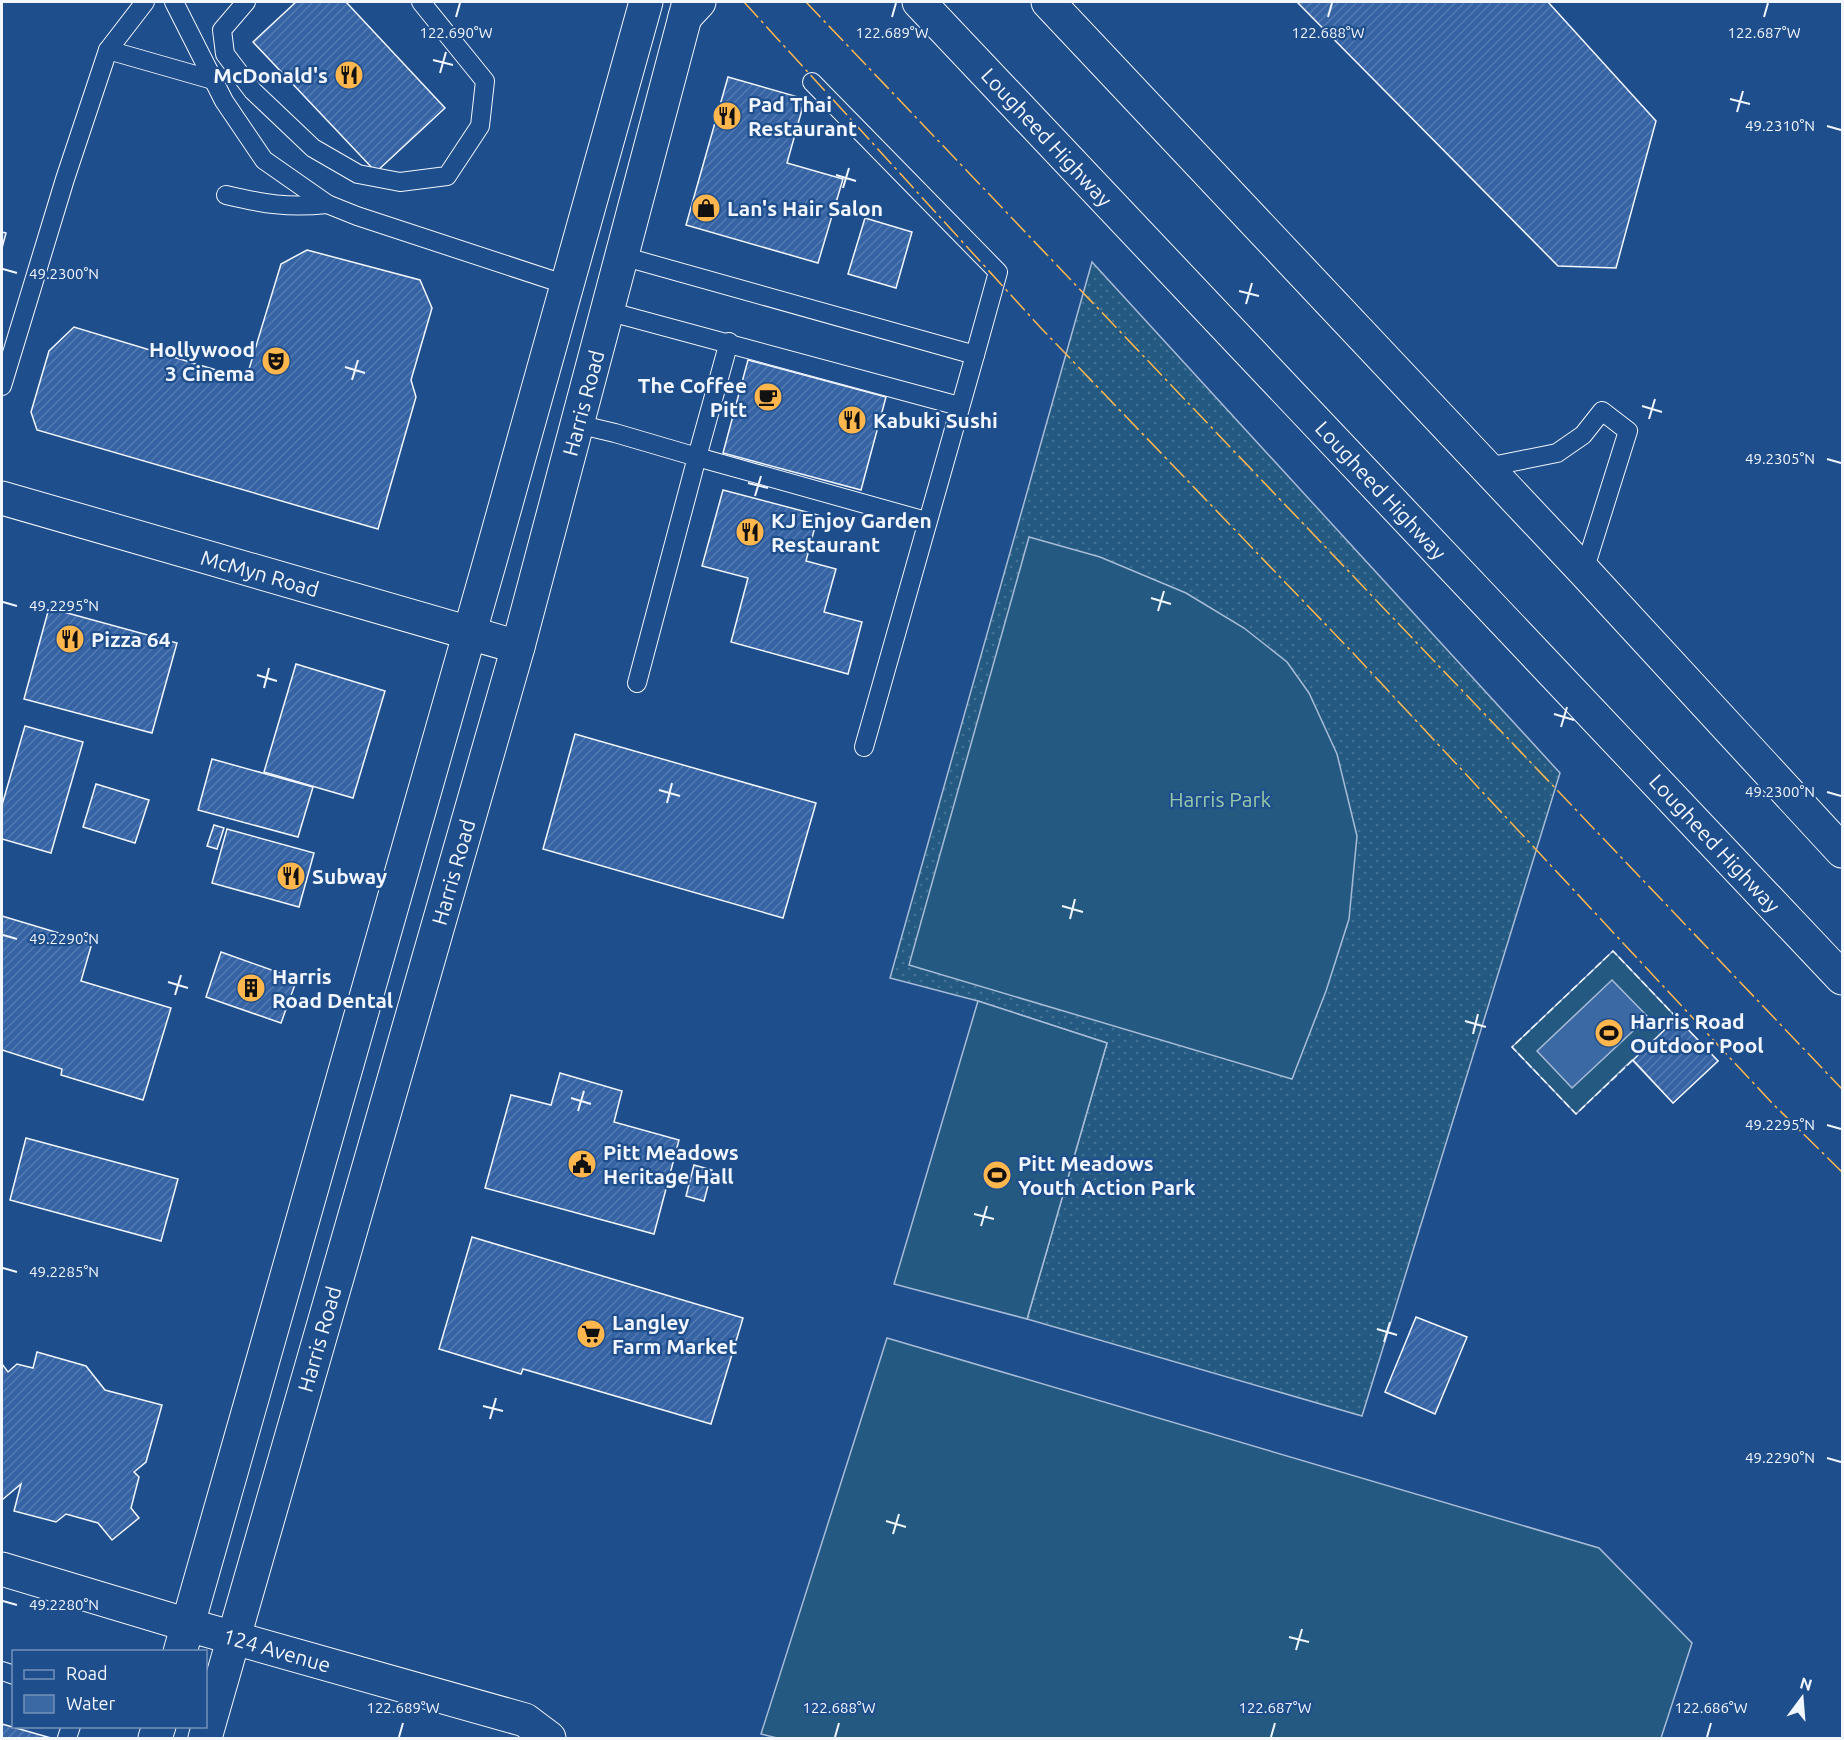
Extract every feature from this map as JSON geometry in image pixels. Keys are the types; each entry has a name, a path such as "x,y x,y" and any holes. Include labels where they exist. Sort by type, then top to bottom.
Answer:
{"main road":[{"path":"184,1638 470,633 646,2"},
{"name":"Lougheed Highway","path":"919,2 1842,978"},
{"path":"1048,2 1584,571 1842,851"},
{"name":"Harris Road","path":"205,1738 518,647 691,7"},
{"name":"McMyn Road","path":"2,498 518,647"},
{"name":"124 Avenue","path":"2,1569 184,1638 235,1637 525,1720 549,1738"}],"lane":[{"path":"2,386 65,179 108,50 145,2"},
{"path":"174,2 224,101 264,160 327,204 567,285"},
{"path":"246,2 222,30 225,54 253,91 313,148 358,174 400,182 447,176 480,126 485,81 422,2"},
{"path":"108,50 213,80"},
{"path":"812,82 998,272 864,747"},
{"path":"226,195 268,205 296,207 327,204"},
{"path":"622,256 975,355"},
{"path":"607,311 729,342 959,406"},
{"path":"637,683 729,342"},
{"path":"1486,467 1557,453 1583,435 1602,411 1628,431 1584,571"},
{"path":"577,424 927,521"}],"green space":[{"name":"Harris Park","path":"1092,262 1560,773 1362,1416 1027,1319 1107,1043 978,1001 890,978"},
{"path":"1029,537 1100,557 1186,593 1244,628 1287,662 1309,693 1337,754 1357,836 1349,919 1326,991 1292,1079 909,965"},
{"name":"Harris Road Outdoor Pool","path":"1613,951 1718,1061 1673,1103 1632,1060 1576,1114 1512,1047"},
{"name":"Pitt Meadows Youth Action Park","path":"978,1001 1107,1043 1027,1319 894,1284"},
{"path":"887,1338 1599,1548 1692,1643 1661,1738 777,1738 761,1734"}],"water":[{"path":"1612,980 1648,1017 1572,1088 1537,1051"}],"building":[{"name":"McDonald's","path":"296,2 346,2 445,108 376,172 253,42"},
{"path":"1297,2 1548,2 1656,121 1616,268 1558,266"},
{"path":"728,77 805,99 787,163 843,179 818,263 686,225"},
{"path":"865,218 912,232 896,288 848,274"},
{"path":"2,232 6,233 2,248"},
{"path":"307,250 420,280 432,308 411,380 416,397 378,529 37,430 31,412 49,351 74,327 246,379 281,264"},
{"path":"748,360 886,397 861,490 723,453"},
{"path":"723,490 818,515 806,561 836,569 824,612 862,622 848,674 731,642 748,578 702,566"},
{"path":"49,608 177,643 152,733 24,699"},
{"path":"296,664 385,691 353,798 264,772"},
{"path":"25,726 83,742 51,853 2,839 2,805"},
{"path":"575,734 816,803 783,918 543,849"},
{"path":"212,759 313,787 298,837 198,810"},
{"path":"96,784 149,800 135,843 83,827"},
{"path":"214,825 224,828 217,849 207,846"},
{"path":"227,829 314,853 299,907 212,883"},
{"path":"2,916 92,943 81,981 171,1008 143,1100 61,1075 62,1069 2,1050"},
{"name":"Harris Road Dental","path":"221,952 297,979 281,1023 206,997"},
{"path":"1677,1018 1718,1061 1673,1103 1633,1060"},
{"name":"Pitt Meadows Heritage Hall","path":"560,1073 622,1091 614,1122 679,1140 654,1234 485,1188 511,1095 551,1105"},
{"path":"26,1138 178,1179 161,1241 10,1200"},
{"path":"694,1165 712,1170 704,1201 686,1196"},
{"name":"Langley Farm Market","path":"472,1237 743,1318 711,1424 523,1369 521,1374 439,1349"},
{"path":"1416,1317 1467,1337 1435,1414 1385,1392"},
{"path":"37,1352 86,1366 105,1390 162,1405 146,1462 134,1472 139,1477 131,1508 139,1518 112,1540 98,1523 66,1514 56,1522 14,1511 21,1484 2,1500 2,1364 8,1372 17,1364 33,1368"},
{"path":"2,1724 51,1738 2,1738"}],"fence":[{"path":"1633,1060 1576,1114 1512,1047 1613,951 1677,1018"}],"power":[{"path":"744,2 1040,327 1354,654 1772,1103 1842,1172"},
{"path":"806,2 1842,1089"}],"place":[{"name":"McDonald's","path":"349,75"},
{"name":"Pad Thai Restaurant","path":"727,116"},
{"name":"Lan's Hair Salon","path":"706,208"},
{"name":"Hollywood 3 Cinema","path":"276,361"},
{"name":"The Coffee Pitt","path":"768,397"},
{"name":"Kabuki Sushi","path":"852,420"},
{"name":"KJ Enjoy Garden Restaurant","path":"750,532"},
{"name":"Pizza 64","path":"70,639"},
{"name":"Subway","path":"291,876"},
{"name":"Harris Road Dental","path":"251,988"},
{"name":"Harris Road Outdoor Pool","path":"1609,1033"},
{"name":"Pitt Meadows Heritage Hall","path":"582,1164"},
{"name":"Pitt Meadows Youth Action Park","path":"997,1175"},
{"name":"Langley Farm Market","path":"591,1334"}]}
